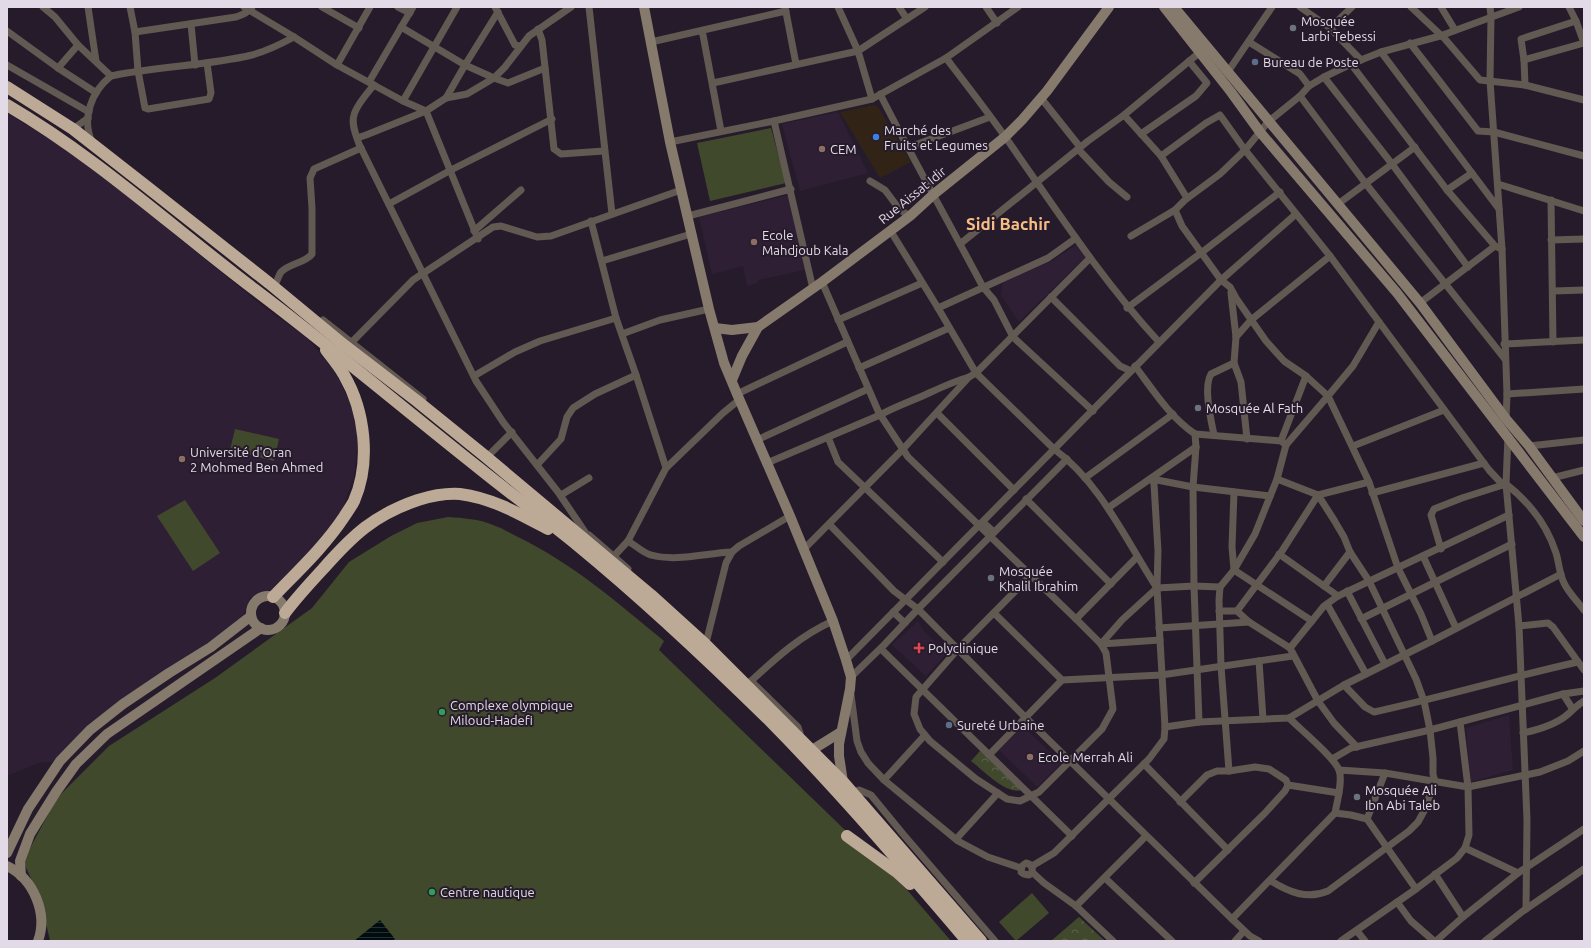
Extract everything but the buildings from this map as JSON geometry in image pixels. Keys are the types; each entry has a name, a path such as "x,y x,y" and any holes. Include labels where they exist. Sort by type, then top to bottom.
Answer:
{"highway":[{"path":"7,87 74,129 272,284 344,345 417,400 645,590 705,644 843,782 981,941"},
{"path":"7,105 70,145 234,274 316,336 480,469 573,542 646,604 770,721 896,858 967,941"},
{"path":"273,597 320,548 339,524 353,502 360,479 364,434 357,403 344,374 316,336"},
{"path":"285,612 332,558 364,527 395,508 432,496 459,494 495,502 573,542"},
{"path":"848,836 898,873 954,926"}],"street":[{"path":"43,7 55,17 78,45 111,76"},
{"path":"54,7 55,17"},
{"path":"88,7 96,61"},
{"path":"130,7 135,32 138,71 144,108 148,109 209,99 211,93 207,63"},
{"path":"322,7 359,28"},
{"path":"337,65 370,7"},
{"path":"398,7 411,10 354,115 353,126 357,138 422,273 474,376 512,432 561,495 586,532"},
{"path":"403,101 457,7"},
{"path":"357,138 426,111 446,98 468,94 494,78 505,67 529,36 571,7"},
{"path":"589,7 612,214"},
{"path":"644,7 670,142 709,309 724,363 790,516 833,621 851,677 847,710 840,732 839,756 843,782"},
{"path":"838,7 858,51 872,99"},
{"path":"898,7 906,19"},
{"path":"713,83 858,51 925,7"},
{"path":"986,7 996,23"},
{"path":"670,142 872,99 946,58 1018,7"},
{"name":"Rue Aissat Idir","path":"758,327 813,289 910,216 934,194 1005,137 1041,98 1109,7"},
{"path":"1164,7 1231,92 1260,132 1398,293 1584,537"},
{"path":"1174,7 1227,73 1420,303 1506,419 1529,446 1584,520"},
{"path":"1227,73 1272,7"},
{"path":"1300,7 1330,28 1361,60"},
{"path":"1330,28 1352,7"},
{"path":"1411,7 1480,80 1525,85 1584,100"},
{"path":"1441,7 1454,30"},
{"path":"1489,7 1491,16 1490,80 1498,184 1498,247 1507,394 1506,419 1508,436 1504,484 1509,515 1519,626 1521,706 1527,820 1526,909"},
{"path":"1131,236 1175,210 1187,198 1220,174 1245,150 1268,122 1310,86 1324,77 1381,52 1440,36 1491,16 1519,7"},
{"path":"1524,60 1584,43 1569,7"},
{"path":"135,32 236,17 249,8 337,65 403,101 426,111 478,239"},
{"path":"651,42 701,31 785,9 796,64"},
{"path":"496,10 515,45 520,46"},
{"path":"446,98 496,10"},
{"path":"1525,85 1521,39 1576,21"},
{"path":"191,24 195,65"},
{"path":"401,28 465,65 508,83 545,68"},
{"path":"538,29 542,40 552,119 554,149 561,154 604,151"},
{"path":"7,31 58,68 95,92"},
{"path":"701,31 713,83 721,131"},
{"path":"94,146 89,135 89,115 95,92 111,76 138,71 195,65 252,55 277,46 294,37"},
{"path":"1249,42 1300,74 1310,86"},
{"path":"1410,43 1478,131 1494,132 1584,156"},
{"path":"58,68 78,45"},
{"path":"960,244 1079,148 1124,115 1199,52"},
{"path":"1381,52 1499,209"},
{"path":"946,58 1005,137 1101,274 1127,308 1159,342"},
{"path":"1140,134 1196,96 1207,83 1189,61"},
{"path":"1351,64 1447,190 1498,247"},
{"path":"7,65 89,115"},
{"path":"1324,77 1392,164 1468,267"},
{"path":"880,94 907,148 934,194 983,287 994,300 1013,337 1093,411"},
{"path":"1300,96 1444,285 1505,360"},
{"path":"1041,98 1079,148 1109,182 1127,197"},
{"path":"74,129 89,115"},
{"path":"1124,115 1161,156 1187,198"},
{"path":"1161,156 1219,115 1245,150 1330,256 1494,477 1524,499 1538,517 1547,532 1556,553 1560,574 1568,589 1584,610"},
{"path":"907,148 990,117"},
{"path":"389,204 451,170 552,119"},
{"path":"774,121 813,289"},
{"path":"1338,204 1415,147"},
{"path":"361,148 314,168 310,178 312,208 312,254 309,258 293,264 281,273 272,284 352,342 614,556 707,639 798,727 800,733 799,738"},
{"path":"1447,190 1472,173"},
{"path":"870,181 885,190 900,210 910,216"},
{"path":"1498,184 1584,211"},
{"path":"688,216 791,189"},
{"path":"474,231 521,190"},
{"path":"352,342 404,288 422,273 497,226 537,237 545,237 681,190"},
{"path":"1127,308 1202,253 1280,192"},
{"path":"1551,200 1553,342"},
{"path":"1175,210 1182,226 1221,280 1230,287 1266,341 1284,361 1306,376 1328,396 1369,482 1398,568 1421,614 1432,641"},
{"path":"846,660 1221,280 1296,214"},
{"path":"591,221 616,318 636,374 666,468"},
{"path":"890,230 938,308 973,375 1054,449 1067,458 1085,478 1108,508 1137,558 1157,588"},
{"path":"602,261 692,234"},
{"path":"938,308 1048,258 1076,238"},
{"path":"1551,240 1584,239"},
{"path":"1420,303 1468,267 1498,247"},
{"path":"1236,337 1251,320 1330,256"},
{"path":"803,550 903,450 973,375 1013,337 1090,258"},
{"path":"822,282 880,415 908,457 992,534 1030,576 1101,644 1106,653 1113,709 1102,729 1039,792 1020,801 1013,801 1007,800 976,778 925,735 920,729 914,714 916,697 958,649 1030,576"},
{"path":"838,320 922,282"},
{"path":"1230,287 1236,337 1234,363 1241,382 1247,438"},
{"path":"1553,291 1584,290"},
{"path":"1051,297 1120,366 1133,369 1184,426 1195,434 1247,438 1283,443"},
{"path":"622,334 660,320 709,309"},
{"path":"474,376 515,352 540,341 616,318"},
{"path":"1283,443 1328,396 1352,366 1379,322"},
{"path":"715,328 732,330 758,327"},
{"path":"732,380 742,356 758,327"},
{"path":"859,368 948,328"},
{"path":"1504,344 1584,340"},
{"path":"614,556 628,541 666,468 738,397 847,342"},
{"path":"1214,435 1208,386 1209,378 1211,374 1234,363"},
{"path":"537,465 561,439 567,417 573,408 595,394 636,374"},
{"path":"767,463 880,415 894,407 929,393 951,382 973,375"},
{"path":"1229,771 1221,666 1219,611 1220,587 1234,570 1255,534 1277,479 1283,443 1306,376"},
{"path":"757,440 868,389"},
{"path":"1507,394 1584,389"},
{"path":"1352,446 1444,410"},
{"path":"937,413 1014,490"},
{"path":"1085,478 1173,414"},
{"path":"490,454 512,432"},
{"path":"1195,434 1196,447 1193,487 1194,586 1199,722"},
{"path":"828,437 838,462 943,562"},
{"path":"1529,446 1584,440"},
{"path":"1108,508 1152,479 1196,447"},
{"path":"851,677 1067,458"},
{"path":"1372,493 1484,463"},
{"path":"1552,478 1584,470"},
{"path":"561,495 589,478"},
{"path":"1152,479 1193,487 1270,496"},
{"path":"850,689 856,733 861,752 868,763 884,780 958,841 988,857 1021,868 1022,873 1030,875 1032,869 1054,853 1144,764 1164,739 1165,727 1157,588 1158,551 1154,484 1152,479"},
{"path":"1277,479 1318,495 1369,482"},
{"path":"1441,549 1431,515 1434,509 1504,484"},
{"path":"1234,492 1232,547 1234,570"},
{"path":"1271,881 1288,891 1301,894 1323,893 1353,874 1387,846 1409,831 1418,822 1424,811 1435,782 1433,774 1434,758 1424,701 1405,655 1369,581 1350,552 1344,538 1318,495"},
{"path":"1237,611 1279,554 1318,495"},
{"path":"1026,499 1111,584"},
{"path":"1290,648 1327,604 1338,596 1441,549 1509,515"},
{"path":"628,541 650,555 662,557 677,558 732,552 790,516"},
{"path":"829,524 894,591 918,609 1024,717 1109,798 1194,883 1244,931 1259,941"},
{"path":"1361,619 1512,544"},
{"path":"707,639 726,563 732,552"},
{"path":"1324,586 1350,552"},
{"path":"1279,554 1338,596"},
{"path":"1423,556 1456,628"},
{"path":"1076,619 1137,558"},
{"path":"1234,570 1312,621"},
{"path":"1165,727 1199,722 1289,718 1344,685 1516,598 1560,574"},
{"path":"1101,644 1122,620 1157,588 1194,586 1220,587"},
{"path":"1347,591 1385,664"},
{"path":"264,597 273,597 280,601 285,612 283,621 278,627 270,630 261,628 255,623 251,616 252,607 257,600 264,597"},
{"path":"1327,604 1366,674"},
{"path":"1219,611 1237,611 1249,622 1290,648 1318,701 1334,723 1357,747"},
{"path":"893,612 905,623"},
{"path":"994,613 1062,680"},
{"path":"7,853 28,809 60,761 90,730 123,704 169,673 211,648 251,616"},
{"path":"751,682 776,658 798,641 818,627 833,621"},
{"path":"1159,628 1249,622"},
{"path":"1519,626 1548,623 1553,627 1584,670"},
{"path":"21,876 20,861 30,834 56,792 76,764 107,734 261,628"},
{"path":"1101,644 1160,640"},
{"path":"880,649 1072,836"},
{"path":"989,755 1024,717 1062,680 1161,675 1294,656"},
{"path":"1258,661 1263,719"},
{"path":"1344,685 1365,707 1374,712 1424,701 1521,675 1578,662"},
{"path":"1332,759 1346,750 1357,747 1430,730 1563,694 1584,691"},
{"path":"1563,694 1572,708"},
{"path":"1523,733 1561,719 1572,708 1584,701"},
{"path":"1232,919 1271,881 1335,813 1339,793 1339,770 1332,759 1289,718"},
{"path":"1341,941 1416,889 1457,858 1465,848 1469,835 1468,787 1460,722"},
{"path":"812,750 840,732 856,733"},
{"path":"884,780 925,735"},
{"path":"1339,770 1385,773 1468,787 1540,772 1568,761 1584,750"},
{"path":"1144,764 1228,850"},
{"path":"1180,802 1207,775 1218,772 1254,767 1269,769 1286,780 1288,785"},
{"path":"1367,819 1385,773"},
{"path":"1288,785 1339,793"},
{"path":"1194,883 1278,799 1288,785"},
{"path":"852,792 859,790 871,794 903,834 995,941"},
{"path":"958,837 998,793"},
{"path":"1335,813 1351,814 1367,819 1416,889"},
{"path":"1397,902 1410,921 1435,941 1518,873 1584,829"},
{"path":"1076,906 1146,836"},
{"path":"1465,848 1518,873"},
{"path":"7,866 21,876 34,894 38,904 41,926 40,940"},
{"path":"1032,869 1076,906 1113,941"},
{"path":"1485,941 1526,909 1584,869"},
{"path":"1435,874 1463,917"},
{"path":"1105,878 1172,941"},
{"path":"1357,930 1365,941"},
{"path":"1235,941 1244,931"}],"shaded area":[{"name":"Marché des Fruits et Legumes","path":"875,105 878,107 911,162 880,178 840,112"},
{"name":"CEM","path":"838,112 868,173 800,191 782,124"},
{"name":"Université d'Oran 2 Mohmed Ben Ahmed","path":"7,113 64,148 120,190 260,304 309,340 338,376 354,413 358,441 354,477 342,510 310,558 282,587 250,598 239,626 147,688 60,761 38,763 7,776"},
{"name":"Ecole Mahdjoub Kala","path":"792,194 809,269 758,280 758,283 747,286 743,266 712,274 699,217"},
{"path":"1080,244 1087,253 1084,258 1019,322 1001,295 1003,282 1052,261 1076,245"},
{"name":"Polyclinique","path":"918,621 924,631 945,652 945,655 926,676 892,645"},
{"path":"1509,715 1513,770 1471,782 1466,728"},
{"name":"Ecole Merrah Ali","path":"1023,726 1061,763 1037,787 999,750"},
{"path":"380,920 395,939 392,941 354,941"}],"green space":[{"path":"771,128 786,183 710,201 697,143"},
{"path":"235,429 279,439 274,461 230,450"},
{"path":"185,500 220,553 193,571 157,516"},
{"name":"Complexe olympique Miloud-Hadefi","path":"448,517 471,519 488,523 538,547 594,584 664,641 659,650 908,891 951,941 50,940 39,896 23,861 57,798 109,746 215,678 312,608 349,562 391,536 417,523"},
{"path":"981,750 1022,790 1016,791 1009,789 995,781 971,761"},
{"path":"1032,893 1049,913 1016,941 999,922"},
{"path":"1079,917 1105,941 1051,941"}],"place":[{"name":"Mosquée Larbi Tebessi","path":"1293,28"},
{"name":"Bureau de Poste","path":"1255,62"},
{"name":"Marché des Fruits et Legumes","path":"876,137"},
{"name":"CEM","path":"822,149"},
{"name":"Ecole Mahdjoub Kala","path":"754,242"},
{"name":"Mosquée Al Fath","path":"1198,408"},
{"name":"Université d'Oran 2 Mohmed Ben Ahmed","path":"182,459"},
{"name":"Mosquée Khalil Ibrahim","path":"991,578"},
{"name":"Polyclinique","path":"919,648"},
{"name":"Complexe olympique Miloud-Hadefi","path":"442,712"},
{"name":"Sureté Urbaine","path":"949,725"},
{"name":"Ecole Merrah Ali","path":"1030,757"},
{"name":"Mosquée Ali Ibn Abi Taleb","path":"1357,797"},
{"name":"Centre nautique","path":"432,892"}],"district":[{"name":"Sidi Bachir","path":"1008,224"}]}
